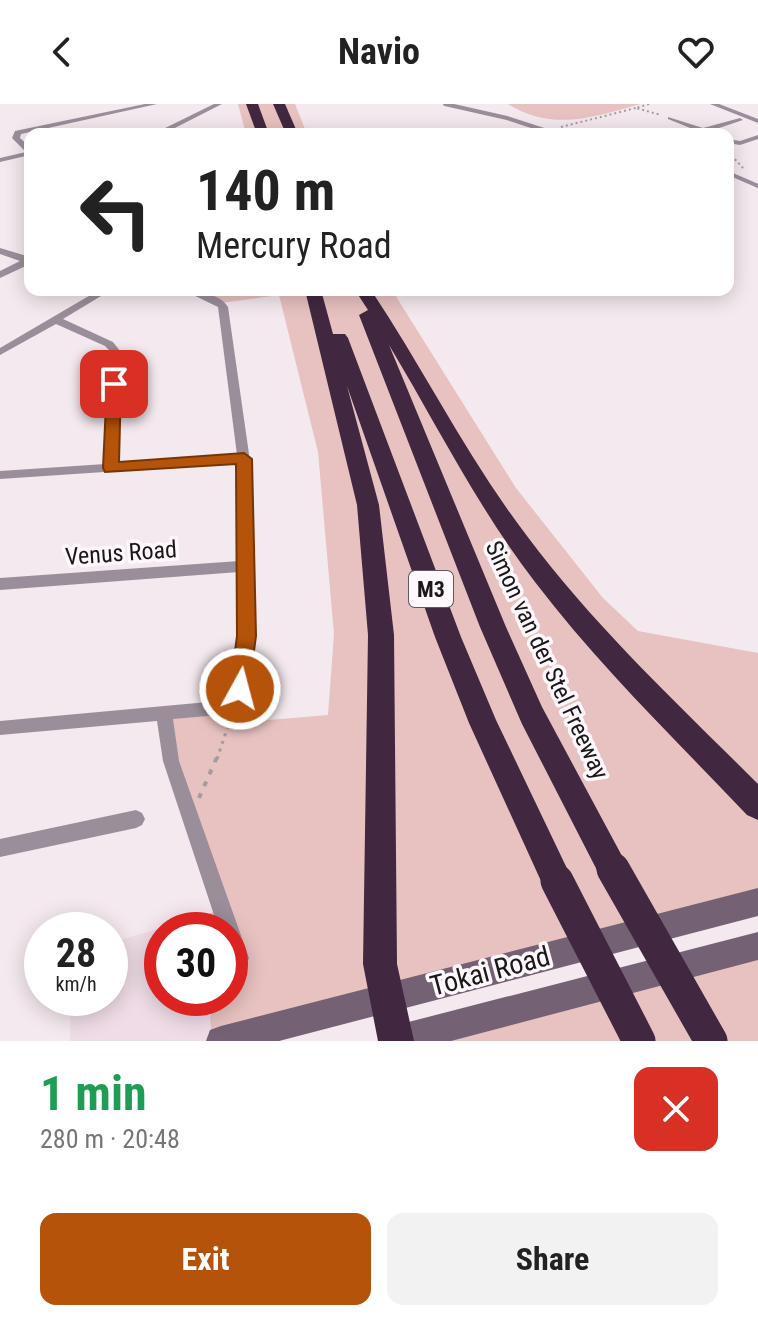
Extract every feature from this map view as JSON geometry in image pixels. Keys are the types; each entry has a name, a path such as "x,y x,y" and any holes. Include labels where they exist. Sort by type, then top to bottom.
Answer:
{"highway":[{"path":"252,104 261,128"},
{"path":"279,104 289,128"},
{"path":"315,296 368,505 378,581 382,681 380,964 395,1041"},
{"name":"M3","path":"323,296 448,637 483,723 557,881 639,1041"},
{"name":"Simon van der Stel Freeway","path":"363,296 493,627 532,715 613,869 711,1041"},
{"path":"365,296 396,338 479,485 518,542 601,644 758,805"}],"main road":[{"name":"Tokai Road","path":"221,1041 758,902"},
{"name":"Tokai Road","path":"395,1041 758,946"}],"street":[{"path":"37,128 97,112 154,104"},
{"path":"169,128 219,104"},
{"path":"713,104 758,121"},
{"path":"670,118 696,128"},
{"path":"718,128 740,120"},
{"path":"24,131 18,133 16,138 24,146"},
{"path":"734,142 758,137"},
{"path":"0,160 24,154"},
{"path":"0,251 24,259"},
{"path":"0,275 24,262"},
{"path":"0,352 96,296"},
{"path":"0,728 219,708 231,704 240,689 244,667 246,566 244,459 223,307 221,303 203,296"},
{"path":"56,320 109,344 115,351 111,468"},
{"path":"0,475 244,459"},
{"name":"Venus Road","path":"0,584 246,566"},
{"path":"164,713 171,761 222,912"},
{"path":"0,848 136,819"}],"lane":[{"path":"445,104 538,128"},
{"path":"734,175 758,186"}],"path":[{"path":"557,128 649,104"},
{"path":"636,108 670,118"},
{"path":"734,158 755,180 751,182"},
{"path":"186,805 196,803 209,781 229,726 231,704"}],"shaded area":[{"path":"238,104 295,104 305,128 244,128"},
{"path":"508,104 641,104 590,117 557,120 525,113"},
{"path":"203,296 272,296 221,303"},
{"path":"279,296 396,296 516,488 603,598 638,631 758,653 758,902 212,1041 211,1016 248,1016 248,912 214,912 221,910 164,713 231,704 245,722 328,715 334,634 318,452"},
{"path":"144,933 144,1016 211,1016 212,1041 70,1041 71,1016 128,1016 128,938"},
{"path":"758,946 758,1041 393,1041"}],"route":[{"path":"114,384 111,468 244,459 247,636 240,689"}]}
